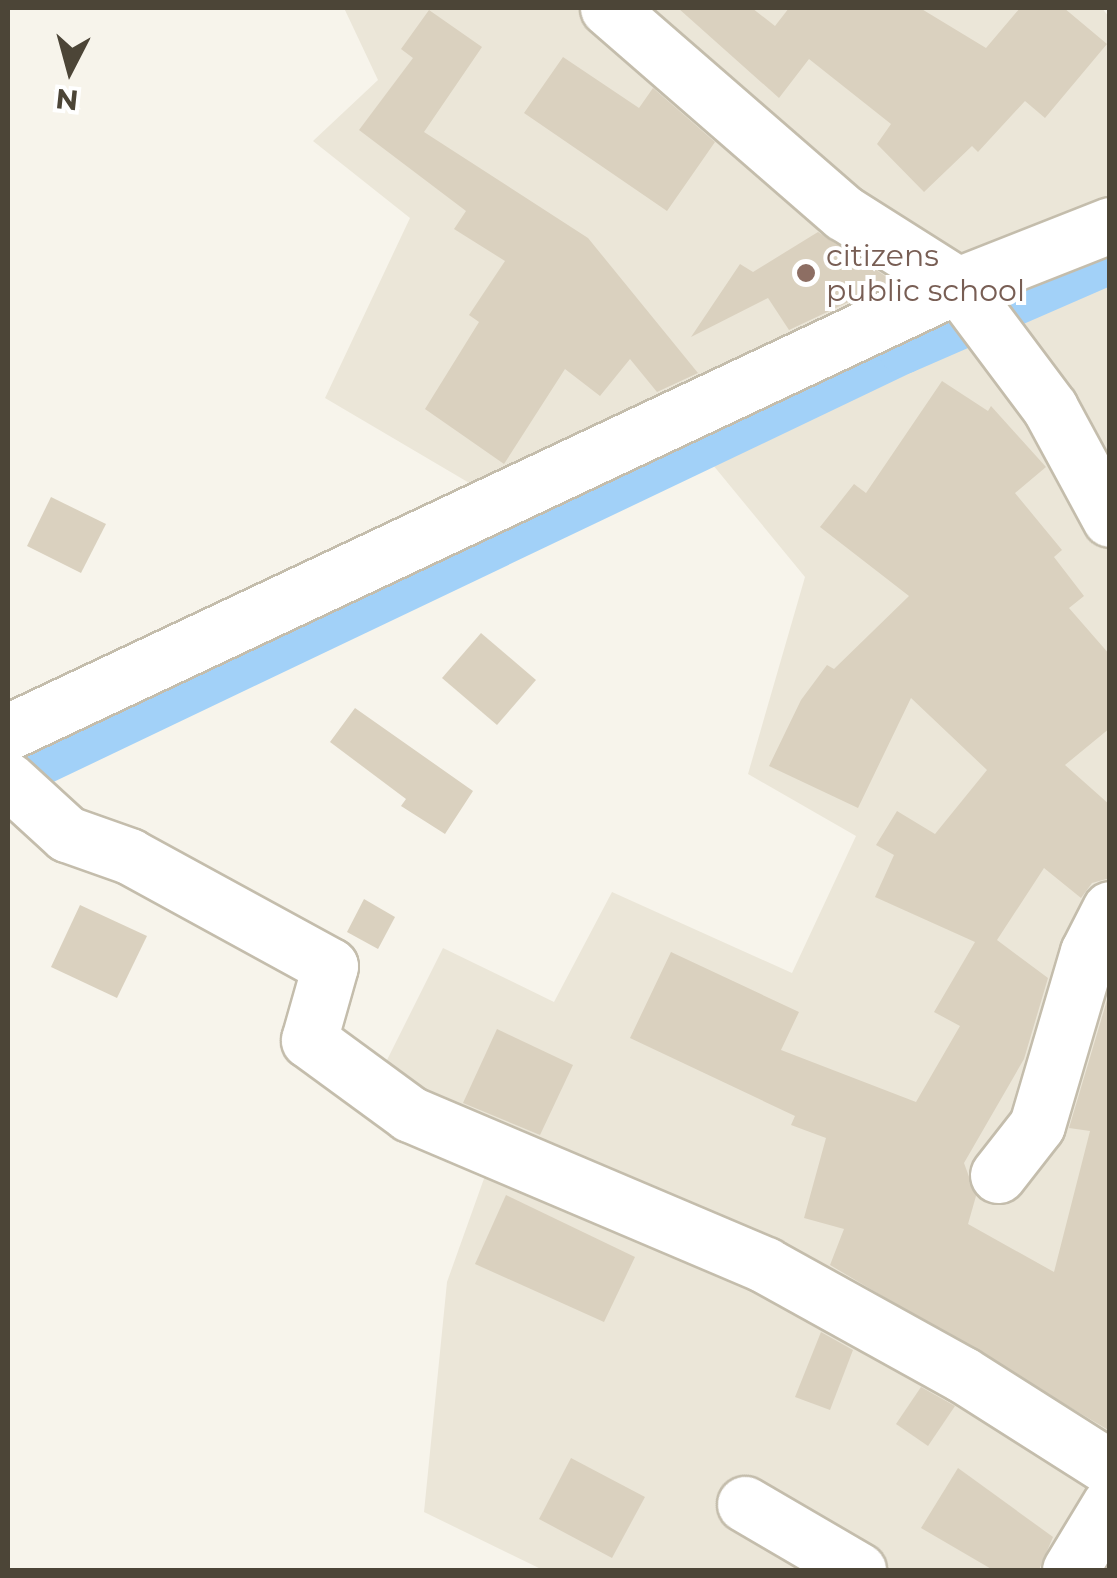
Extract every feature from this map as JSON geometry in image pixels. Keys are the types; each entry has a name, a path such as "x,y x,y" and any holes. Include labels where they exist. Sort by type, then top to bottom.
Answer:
{"street":[{"path":"608,8 844,213 973,304 1050,408 1110,519"},
{"path":"8,732 973,304 1110,224"},
{"path":"8,780 67,834 129,856 330,966 309,1040 410,1114 765,1266 962,1374 1110,1468"},
{"path":"998,1176 1038,1125 1088,952 1110,909"},
{"path":"745,1504 858,1570"},
{"path":"1070,1570 1110,1504"}],"shaded area":[{"path":"344,8 1102,8 1109,17 1109,1570 543,1570 424,1512 447,1282 496,1145 377,1080 443,948 554,1002 612,892 792,973 856,836 748,774 805,577 713,465 505,504 325,398 410,218 313,141 378,80"}],"building":[{"path":"678,8 752,8 775,26 789,8 920,8 986,48 1020,8 1064,8 1107,44 1045,118 1025,101 978,152 972,146 924,192 877,144 891,124 809,59 779,98"},
{"path":"429,10 482,47 424,132 588,238 698,373 657,392 630,359 600,396 565,369 504,464 425,409 479,322 469,315 505,261 454,229 466,211 359,130 413,58 401,49"},
{"path":"563,57 639,108 653,88 715,142 667,211 524,113"},
{"path":"818,232 893,281 789,330 768,298 691,337 740,264 753,272"},
{"path":"942,381 988,411 991,406 1046,467 1015,493 1062,550 1054,557 1084,596 1069,608 1110,655 1110,728 1065,765 1110,805 1110,878 1092,883 1081,898 1044,868 997,940 1048,978 1024,1059 964,1163 976,1196 968,1224 1054,1272 1090,1131 1069,1128 1110,990 1110,1431 830,1265 844,1229 804,1218 826,1138 791,1125 795,1116 630,1038 671,952 799,1012 781,1050 916,1102 960,1026 934,1012 975,942 875,897 894,855 876,845 897,811 935,834 987,770 911,698 858,808 769,766 801,700 827,665 834,669 909,596 820,527 854,484 866,493"},
{"path":"51,497 106,524 81,573 27,546"},
{"path":"481,633 536,680 497,725 442,678"},
{"path":"355,708 473,791 445,834 401,806 406,799 330,742"},
{"path":"364,899 395,917 378,949 347,932"},
{"path":"80,905 147,936 117,998 51,967"},
{"path":"497,1029 573,1065 540,1135 463,1103"},
{"path":"506,1195 635,1257 604,1322 475,1264"},
{"path":"821,1332 853,1350 830,1410 795,1397"},
{"path":"921,1387 955,1406 928,1446 896,1424"},
{"path":"571,1458 645,1497 612,1558 539,1519"},
{"path":"958,1468 1053,1537 1039,1570 993,1570 921,1528"}],"waterway":[{"path":"8,776 903,349 1110,259"}],"place":[{"name":"citizens public school","path":"806,273"}]}
